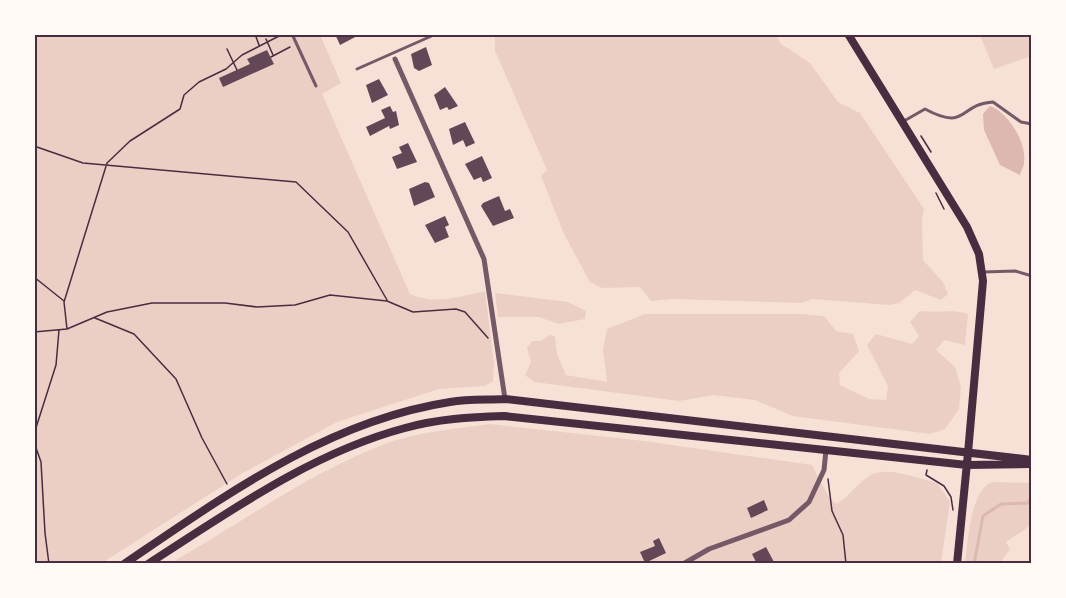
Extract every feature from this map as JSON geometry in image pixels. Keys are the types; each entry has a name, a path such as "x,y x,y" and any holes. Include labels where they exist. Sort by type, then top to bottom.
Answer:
{"main road":[{"path":"848,34 972,237 983,272 983,303 957,564"},
{"path":"124,564 231,492 287,459 341,432 399,412 453,401 506,399 1032,462"},
{"path":"148,564 299,471 348,447 405,428 455,418 504,416 967,465 1032,462"}],"street":[{"path":"394,56 484,259 506,399"},
{"path":"683,564 709,549 789,519 809,502 824,470 826,450"}],"lane":[{"path":"292,34 316,86"},
{"path":"357,69 394,56 436,34"},
{"path":"902,122 925,109 942,119 951,120 993,102 1021,122 1032,124"},
{"path":"983,272 1015,271 1032,276"}],"path":[{"path":"255,34 260,46"},
{"path":"67,328 64,302 107,164 130,141 180,109 184,95 191,88 283,34"},
{"path":"266,39 272,56 296,44"},
{"path":"227,50 237,70"},
{"path":"34,146 83,163 296,182 348,232 387,301"},
{"path":"34,277 64,302"},
{"path":"34,332 67,328 107,312 152,303 225,303 257,307 295,305 330,295 387,301 413,312 456,309 465,312 499,351"},
{"path":"94,318 134,334 176,379 202,438 231,492"},
{"path":"34,434 56,365 59,329"},
{"path":"34,442 41,462 49,564"},
{"path":"928,461 926,475 944,486 951,497 951,510 963,512"},
{"path":"824,470 830,488 832,511 843,535 846,564"}],"shaded area":[{"path":"34,35 320,35 341,83 322,94 410,294 438,299 485,291 494,365 493,381 485,386 439,389 337,422 241,474 102,563 35,563"},
{"path":"495,35 776,35 781,44 810,63 838,102 860,113 924,209 923,260 943,282 948,294 941,300 915,290 899,303 889,305 812,299 802,303 672,299 651,301 640,287 602,288 590,282 564,234 541,176 547,170 495,51"},
{"path":"980,35 1031,35 1031,56 994,69"},
{"path":"990,106 997,109 1009,121 1019,138 1024,154 1024,166 1020,175 1000,165 984,130 983,114"},
{"path":"495,293 568,302 586,311 585,319 558,324 539,317 498,317"},
{"path":"920,311 968,314 965,345 944,340 936,350 955,367 961,387 959,409 945,429 930,434 793,416 755,400 713,395 679,401 534,382 525,375 531,362 527,348 532,341 541,341 549,335 555,336 557,354 566,375 607,382 603,350 607,329 645,314 801,314 824,316 836,331 853,334 859,351 839,373 840,385 869,399 886,400 888,386 867,345 876,334 912,344 919,336 910,322"},
{"path":"490,424 644,441 812,465 830,499 837,504 865,479 876,473 893,472 937,483 950,502 941,563 169,564 299,485 354,457 408,437"},
{"path":"993,482 1031,483 1031,525 1006,542 1010,549 1000,563 965,563 975,505 985,486"}],"building":[{"path":"335,34 361,34 340,45"},
{"path":"426,47 432,65 419,71 414,68 411,54"},
{"path":"267,50 274,64 223,87 219,78 250,64 247,59"},
{"path":"379,79 388,95 372,103 366,85"},
{"path":"445,87 458,106 449,110 447,107 440,110 434,95"},
{"path":"390,106 393,112 396,111 399,125 390,129 389,126 370,136 366,127 385,118 381,110"},
{"path":"465,122 475,143 466,147 463,140 453,145 449,129"},
{"path":"408,143 417,162 397,169 392,157 402,153 399,147"},
{"path":"482,156 492,178 483,182 481,177 474,180 465,164"},
{"path":"425,182 429,183 435,197 414,206 409,189"},
{"path":"499,196 505,211 510,209 514,218 493,226 481,206"},
{"path":"445,216 449,225 445,227 449,237 435,243 425,225"},
{"path":"764,500 768,510 751,518 747,508"},
{"path":"659,538 666,553 645,563 640,552 655,546 653,541"},
{"path":"766,547 775,564 757,564 752,554"}],"waterway":[{"path":"974,564 983,516 1001,504 1028,503 1032,496"}]}
